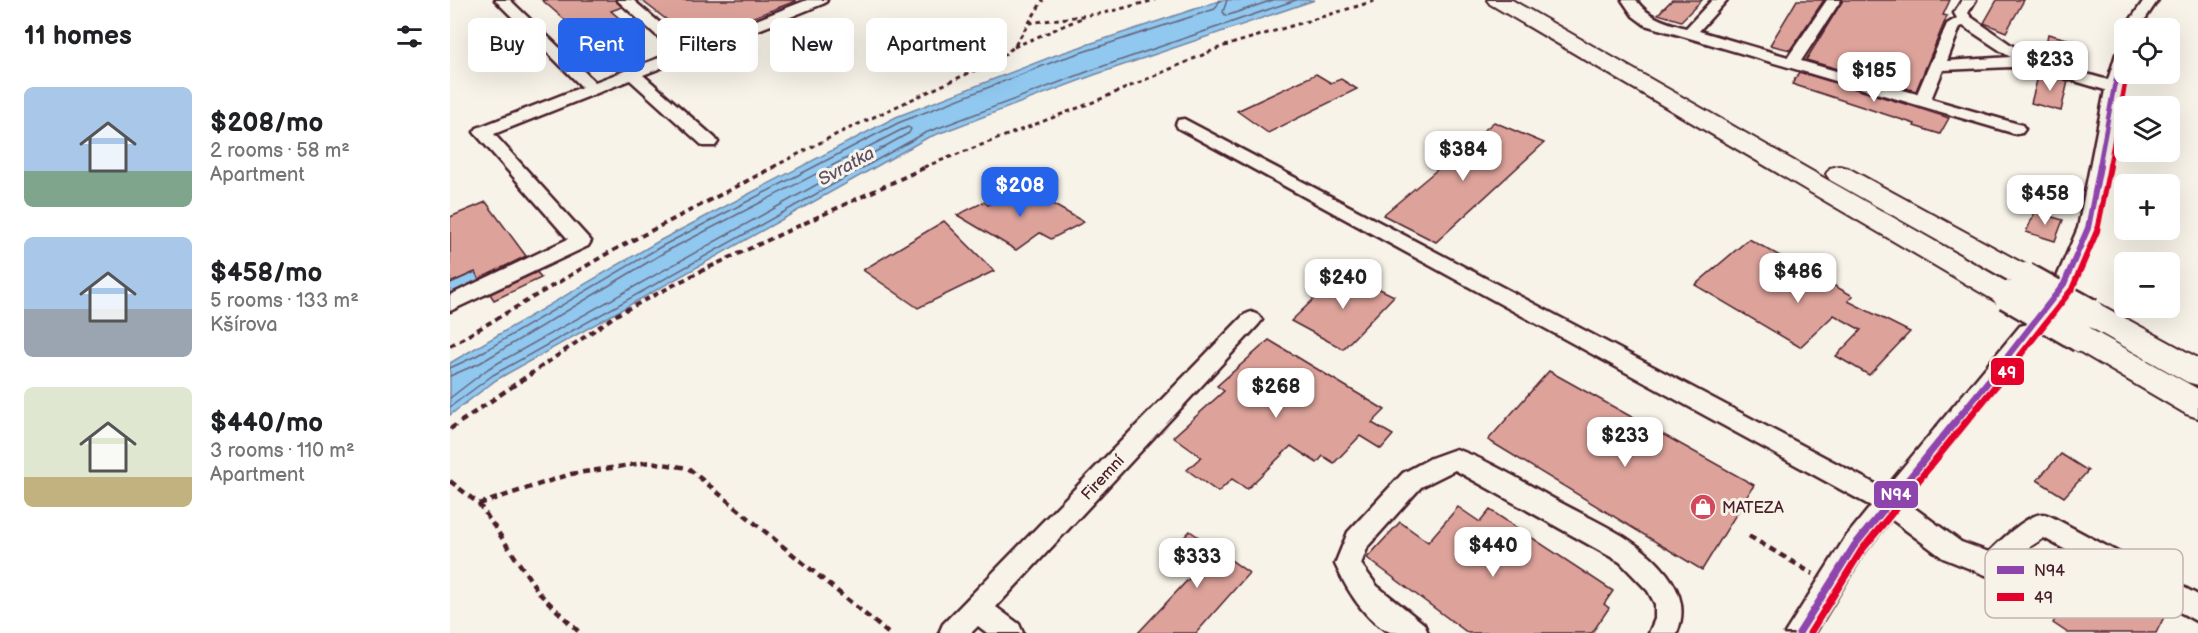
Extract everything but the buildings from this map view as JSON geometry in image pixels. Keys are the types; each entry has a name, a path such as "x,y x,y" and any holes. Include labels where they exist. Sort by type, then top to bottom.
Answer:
{"highway":[{"path":"1509,1 2085,325 2198,405"},
{"path":"2085,325 2198,373"}],"street":[{"path":"502,0 593,89"},
{"path":"624,0 657,28"},
{"path":"775,18 820,0"},
{"path":"1629,0 1638,14 1650,22 2016,129"},
{"path":"1689,33 1720,0"},
{"path":"1792,63 1834,0"},
{"path":"1969,0 1961,13 1965,20 2012,52 2037,65"},
{"path":"2139,18 2151,0"},
{"path":"1922,101 1953,24 1965,20"},
{"path":"1936,66 2011,62 2037,65 2114,87"},
{"path":"450,304 581,241 483,132 657,64"},
{"path":"632,74 709,142"},
{"path":"2064,284 2088,228 2115,84"},
{"path":"1184,124 1888,503 1952,550 1985,563"},
{"name":"Firemní","path":"953,633 1251,320"},
{"path":"1799,633 1854,546 2028,332"},
{"path":"1414,633 1377,607 1356,584 1348,564 1357,540 1412,480 1456,459 1498,480 1629,554 1657,582 1668,602 1669,619 1663,633"},
{"path":"2010,549 2016,542 2043,525 2087,549"},
{"path":"2183,601 2198,609"},
{"path":"978,609 1009,633"}],"path":[{"path":"1014,47 1043,0"},
{"path":"1029,23 1088,16 1155,0"},
{"path":"450,429 618,314 699,272 946,157 1096,101 1221,46 1378,0"},
{"path":"450,346 620,246 837,134 979,70 998,60 1014,47 1088,16"},
{"path":"479,504 571,474 650,462 688,468 888,633"},
{"path":"450,482 479,504 540,594 580,633"},
{"path":"1749,536 1814,574"}],"water":[{"name":"Svratka","path":"1222,0 1315,0 1094,75 927,138 496,380 450,415 450,363 659,241 896,117 1056,55"},
{"path":"522,251 529,261 450,297 450,283"}],"transit line":[{"name":"N94","path":"1799,633 1854,546 2028,332 2064,284 2088,228 2115,84"},
{"name":"49","path":"1810,633 1861,551 2035,338 2072,289 2097,231 2125,84"}],"place":[{"name":"MATEZA","path":"1703,507"}]}
